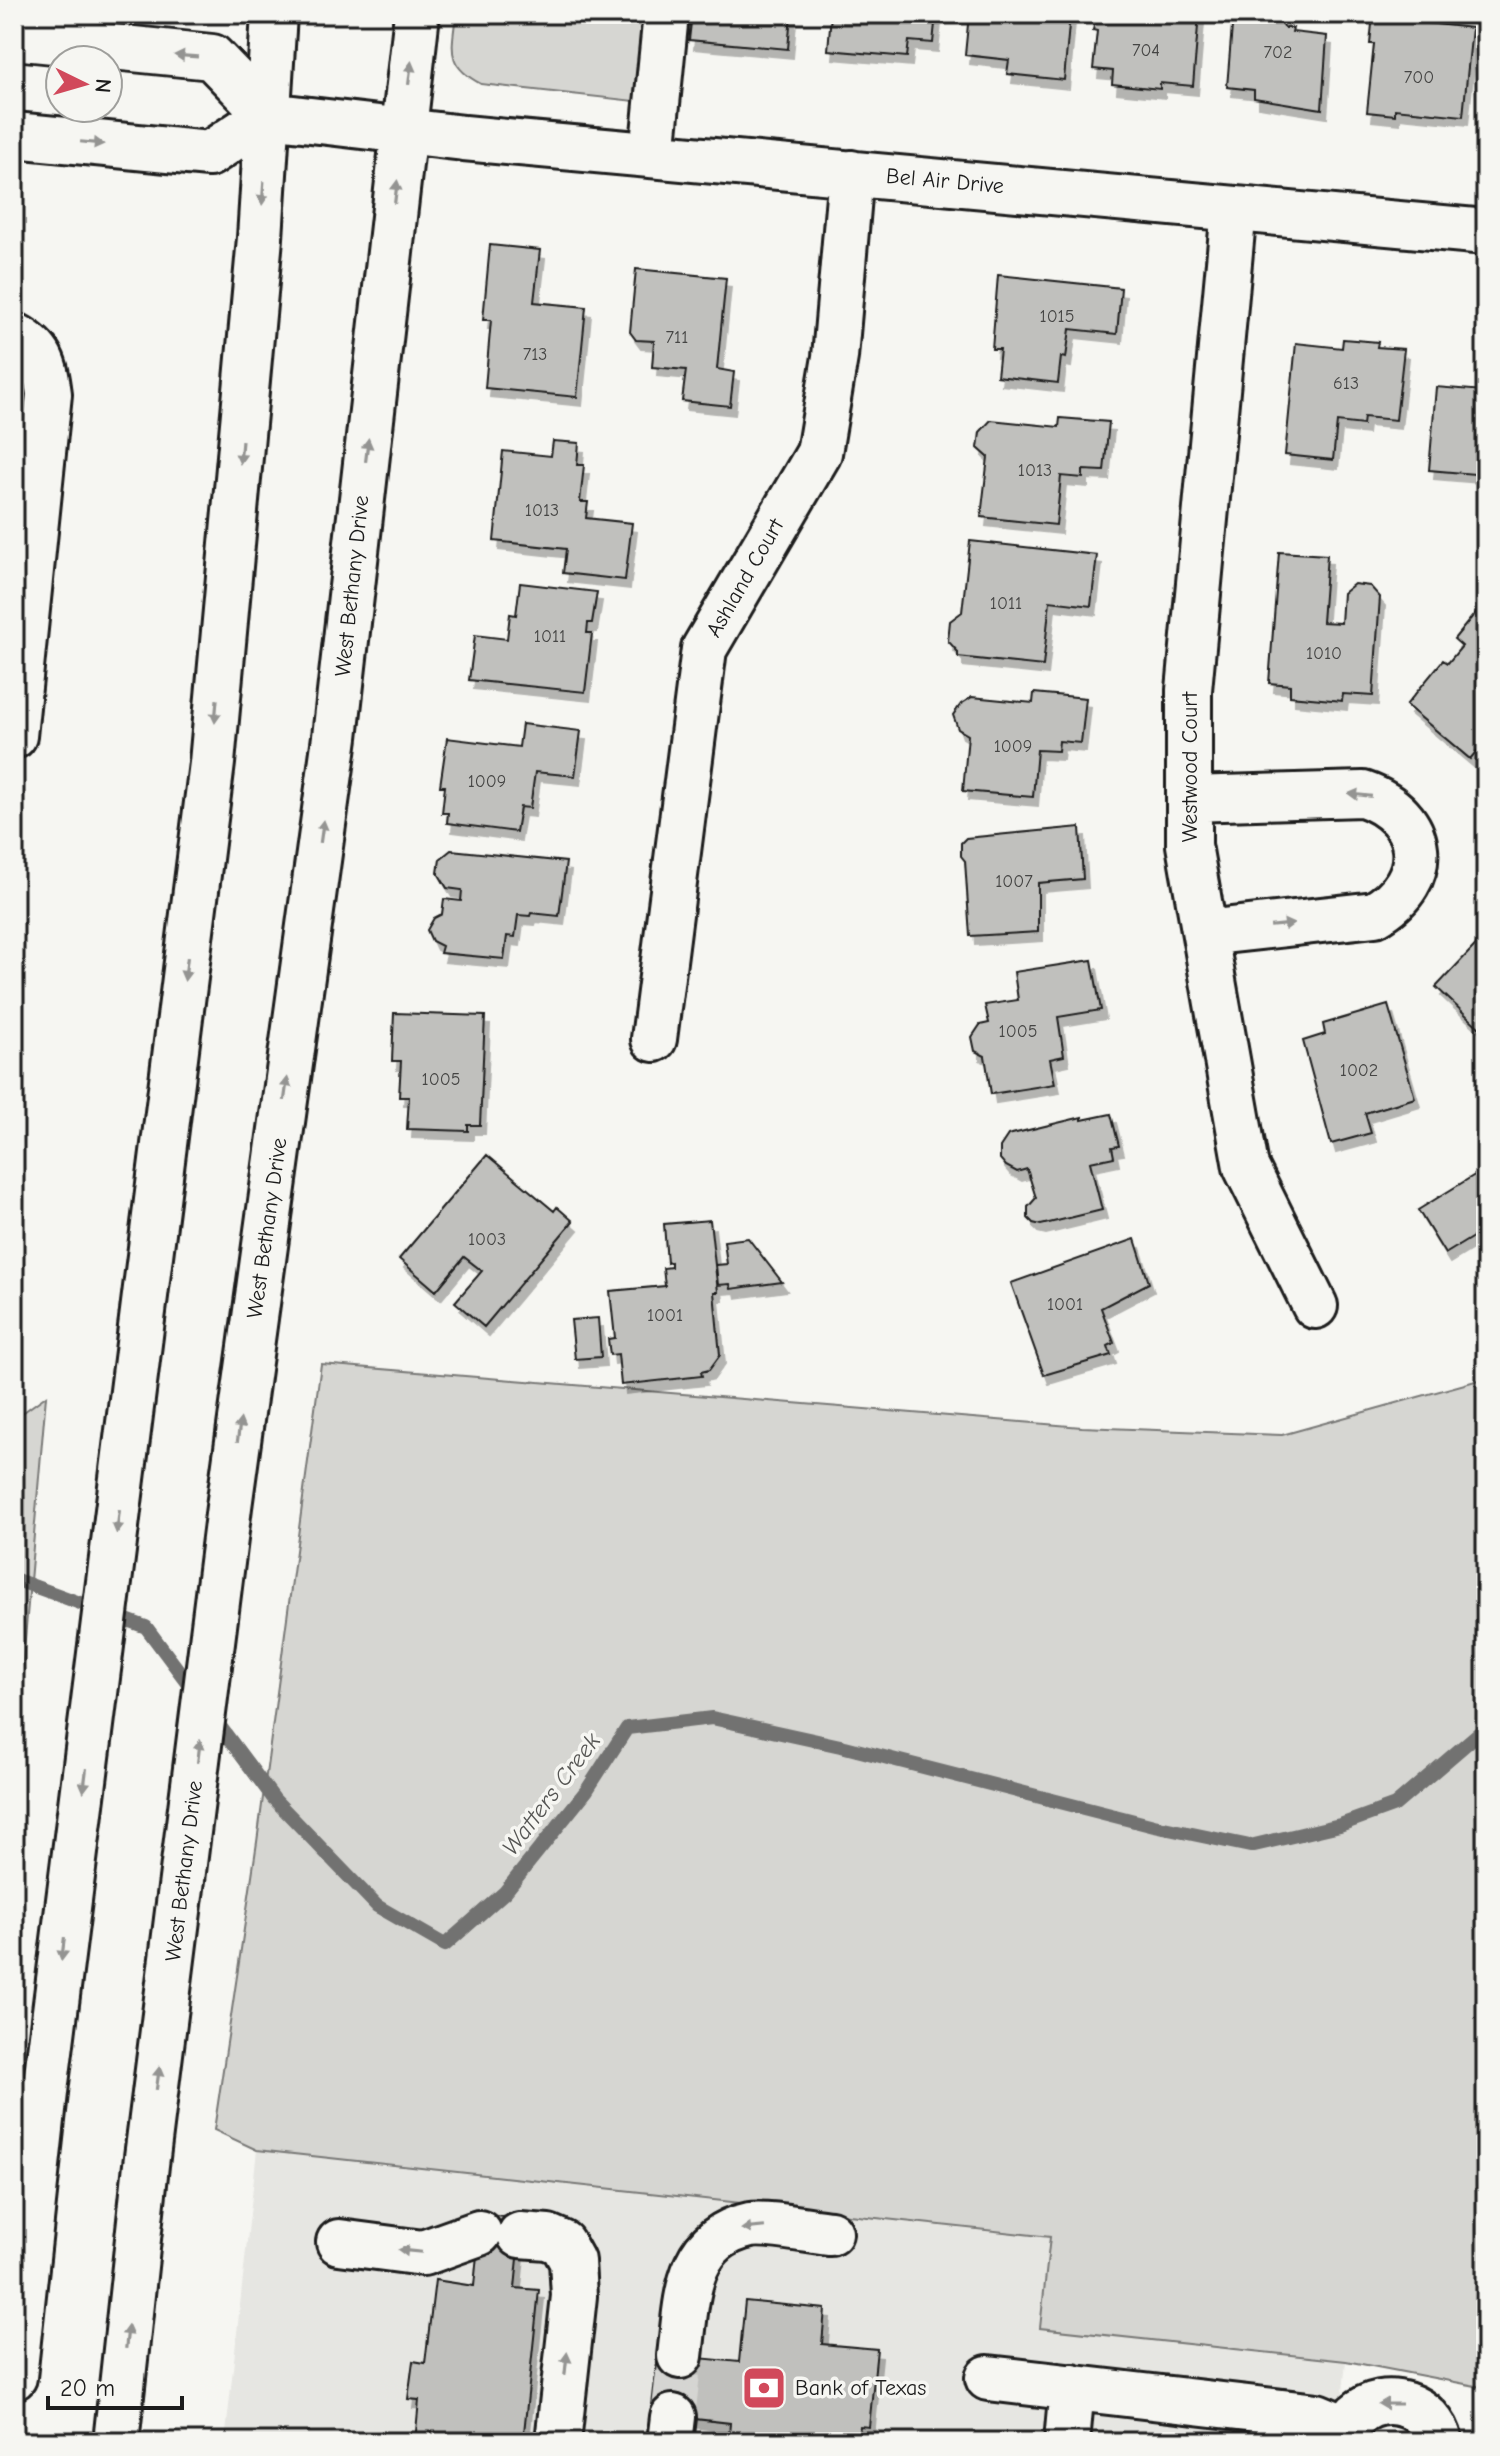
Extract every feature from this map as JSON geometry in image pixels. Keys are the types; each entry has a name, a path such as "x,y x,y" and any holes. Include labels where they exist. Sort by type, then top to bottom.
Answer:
{"main road":[{"path":"14,2377 73,1872 212,763 260,238 274,14"},
{"name":"West Bethany Drive","path":"116,2442 146,2165 229,1507 335,737 417,14"},
{"path":"652,154 666,14"},
{"path":"14,37 212,57 268,115"},
{"path":"14,135 209,154 268,115"},
{"name":"Bel Air Drive","path":"268,115 403,131 1486,232"},
{"name":"Ashland Court","path":"654,1039 704,649 819,453 835,357 851,173"},
{"name":"Westwood Court","path":"1234,209 1189,690 1189,845 1246,1167 1315,1306"},
{"path":"14,335 29,343 45,363 49,394 14,736"},
{"path":"1189,799 1363,794 1383,800 1399,813 1411,830 1416,849 1414,870 1406,889 1393,904 1375,914 1205,933"},
{"path":"680,2356 689,2286 701,2254 725,2234 752,2224 830,2233"},
{"path":"339,2242 423,2253 500,2234 548,2237 562,2243 572,2261 574,2296 558,2442"},
{"path":"988,2378 1317,2416 1343,2435 1356,2415 1369,2406 1385,2402 1401,2403 1429,2419 1438,2432 1440,2442"},
{"path":"1067,2442 1072,2387"}],"shaded area":[{"path":"456,14 653,14 643,102 481,84 456,63 453,47"},
{"path":"321,1364 1082,1427 1282,1435 1486,1378 1486,2347 1481,2387 1346,2361 1040,2328 1050,2237 257,2150 214,2130 257,1842"},
{"path":"46,1396 14,1766 14,1419"},
{"path":"257,2150 1050,2237 1041,2328 1346,2361 1338,2442 225,2442"},
{"path":"1486,2347 1486,2437 1476,2436"}],"building":[{"path":"692,14 791,14 788,49 689,40"},
{"path":"831,14 936,14 933,43 909,41 907,57 828,50"},
{"path":"969,14 1070,14 1064,80 1007,74 1009,60 965,55"},
{"path":"1097,14 1199,14 1193,86 1160,83 1160,89 1112,84 1113,71 1093,69 1097,31 1093,30"},
{"path":"1233,14 1280,14 1284,28 1293,28 1292,32 1327,36 1322,109 1254,98 1254,90 1227,87"},
{"path":"1373,14 1418,14 1418,22 1472,28 1463,116 1395,109 1395,115 1367,112 1374,44 1370,44"},
{"path":"490,245 540,250 534,302 586,307 577,397 485,388 491,320 483,320"},
{"path":"636,269 726,278 717,369 734,372 730,406 682,401 686,370 652,367 654,341 636,340 630,332"},
{"path":"998,275 1121,288 1117,334 1070,329 1066,358 1061,357 1058,383 997,376 1000,349 992,349"},
{"path":"1343,339 1378,342 1377,347 1404,349 1396,420 1364,417 1363,425 1337,422 1333,460 1285,455 1296,343 1342,348"},
{"path":"1486,368 1486,475 1429,470 1436,387 1484,391"},
{"path":"1060,418 1109,422 1104,471 1083,470 1083,478 1061,476 1056,525 981,517 988,457 978,448 980,432 991,420 1059,427"},
{"path":"553,441 579,443 577,465 584,465 580,502 588,502 586,518 632,523 625,580 563,573 566,549 494,541 503,451 551,456"},
{"path":"970,541 1097,555 1091,606 1050,601 1043,666 958,657 958,652 948,641 950,621 962,612"},
{"path":"1279,552 1327,555 1322,622 1341,623 1343,593 1354,584 1370,586 1380,597 1373,696 1343,694 1342,701 1290,696 1290,685 1269,683"},
{"path":"520,583 597,592 592,623 588,623 587,633 592,633 585,692 469,680 475,635 507,639 510,614 516,615"},
{"path":"1486,600 1486,740 1470,759 1406,705 1443,660 1448,663 1462,646 1454,639"},
{"path":"1034,693 1086,698 1081,743 1059,741 1058,751 1037,750 1033,797 963,791 968,735 958,729 953,715 961,704 972,697 1033,703"},
{"path":"522,724 581,731 575,776 535,772 530,808 520,807 516,832 447,823 448,813 442,813 445,786 440,786 447,738 519,747"},
{"path":"1080,827 1083,879 1038,883 1038,932 970,936 965,861 961,856 961,843 966,838"},
{"path":"451,850 566,862 559,916 518,915 515,937 507,936 504,959 440,953 442,946 432,941 427,930 434,918 442,914 444,899 461,901 462,890 447,888 438,873 440,859"},
{"path":"1486,934 1486,1041 1480,1035 1483,1031 1436,987"},
{"path":"1092,960 1101,1010 1058,1017 1064,1056 1050,1059 1055,1084 991,1094 985,1056 975,1051 972,1037 980,1025 989,1023 985,1005 1018,1000 1014,972"},
{"path":"1388,1005 1415,1098 1365,1113 1371,1133 1331,1144 1303,1041 1325,1034 1323,1024"},
{"path":"394,1013 485,1016 480,1125 468,1125 468,1131 407,1129 409,1097 399,1097 401,1061 392,1061"},
{"path":"1111,1114 1119,1146 1112,1147 1114,1157 1090,1162 1102,1210 1041,1225 1033,1223 1028,1218 1028,1207 1036,1198 1027,1169 1017,1172 1000,1159 1000,1147 1008,1135 1082,1117 1082,1120"},
{"path":"487,1155 554,1211 557,1207 573,1221 484,1327 455,1302 482,1271 464,1257 436,1291 399,1259"},
{"path":"1486,1168 1486,1229 1445,1254 1418,1210"},
{"path":"710,1220 718,1292 714,1292 720,1355 709,1370 701,1372 702,1376 621,1385 618,1354 610,1355 608,1339 615,1338 610,1291 665,1286 663,1268 671,1267 671,1262 667,1263 664,1224"},
{"path":"748,1238 782,1282 731,1289 730,1284 718,1285 716,1265 727,1264 724,1241"},
{"path":"1135,1239 1149,1283 1101,1308 1114,1343 1108,1346 1111,1355 1044,1375 1011,1283"},
{"path":"598,1318 601,1357 575,1359 571,1320"},
{"path":"481,2214 522,2219 515,2288 539,2290 523,2442 415,2442 419,2400 408,2399 413,2361 425,2363 435,2280 474,2286"},
{"name":"Bank of Texas","path":"745,2301 825,2309 822,2344 877,2349 869,2427 860,2426 858,2442 756,2442 756,2437 729,2435 730,2423 651,2414 658,2354 739,2362"}],"waterway":[{"name":"Watters Creek","path":"14,1579 146,1627 196,1694"},
{"name":"Watters Creek","path":"213,1717 274,1799 377,1906 445,1945 505,1892 587,1790 627,1728 712,1718 845,1747 1154,1826 1250,1846 1340,1825 1395,1805 1486,1727"}],"tunnel":[{"path":"673,2417 680,2356"}],"place":[{"name":"Bank of Texas","path":"764,2388"}]}
